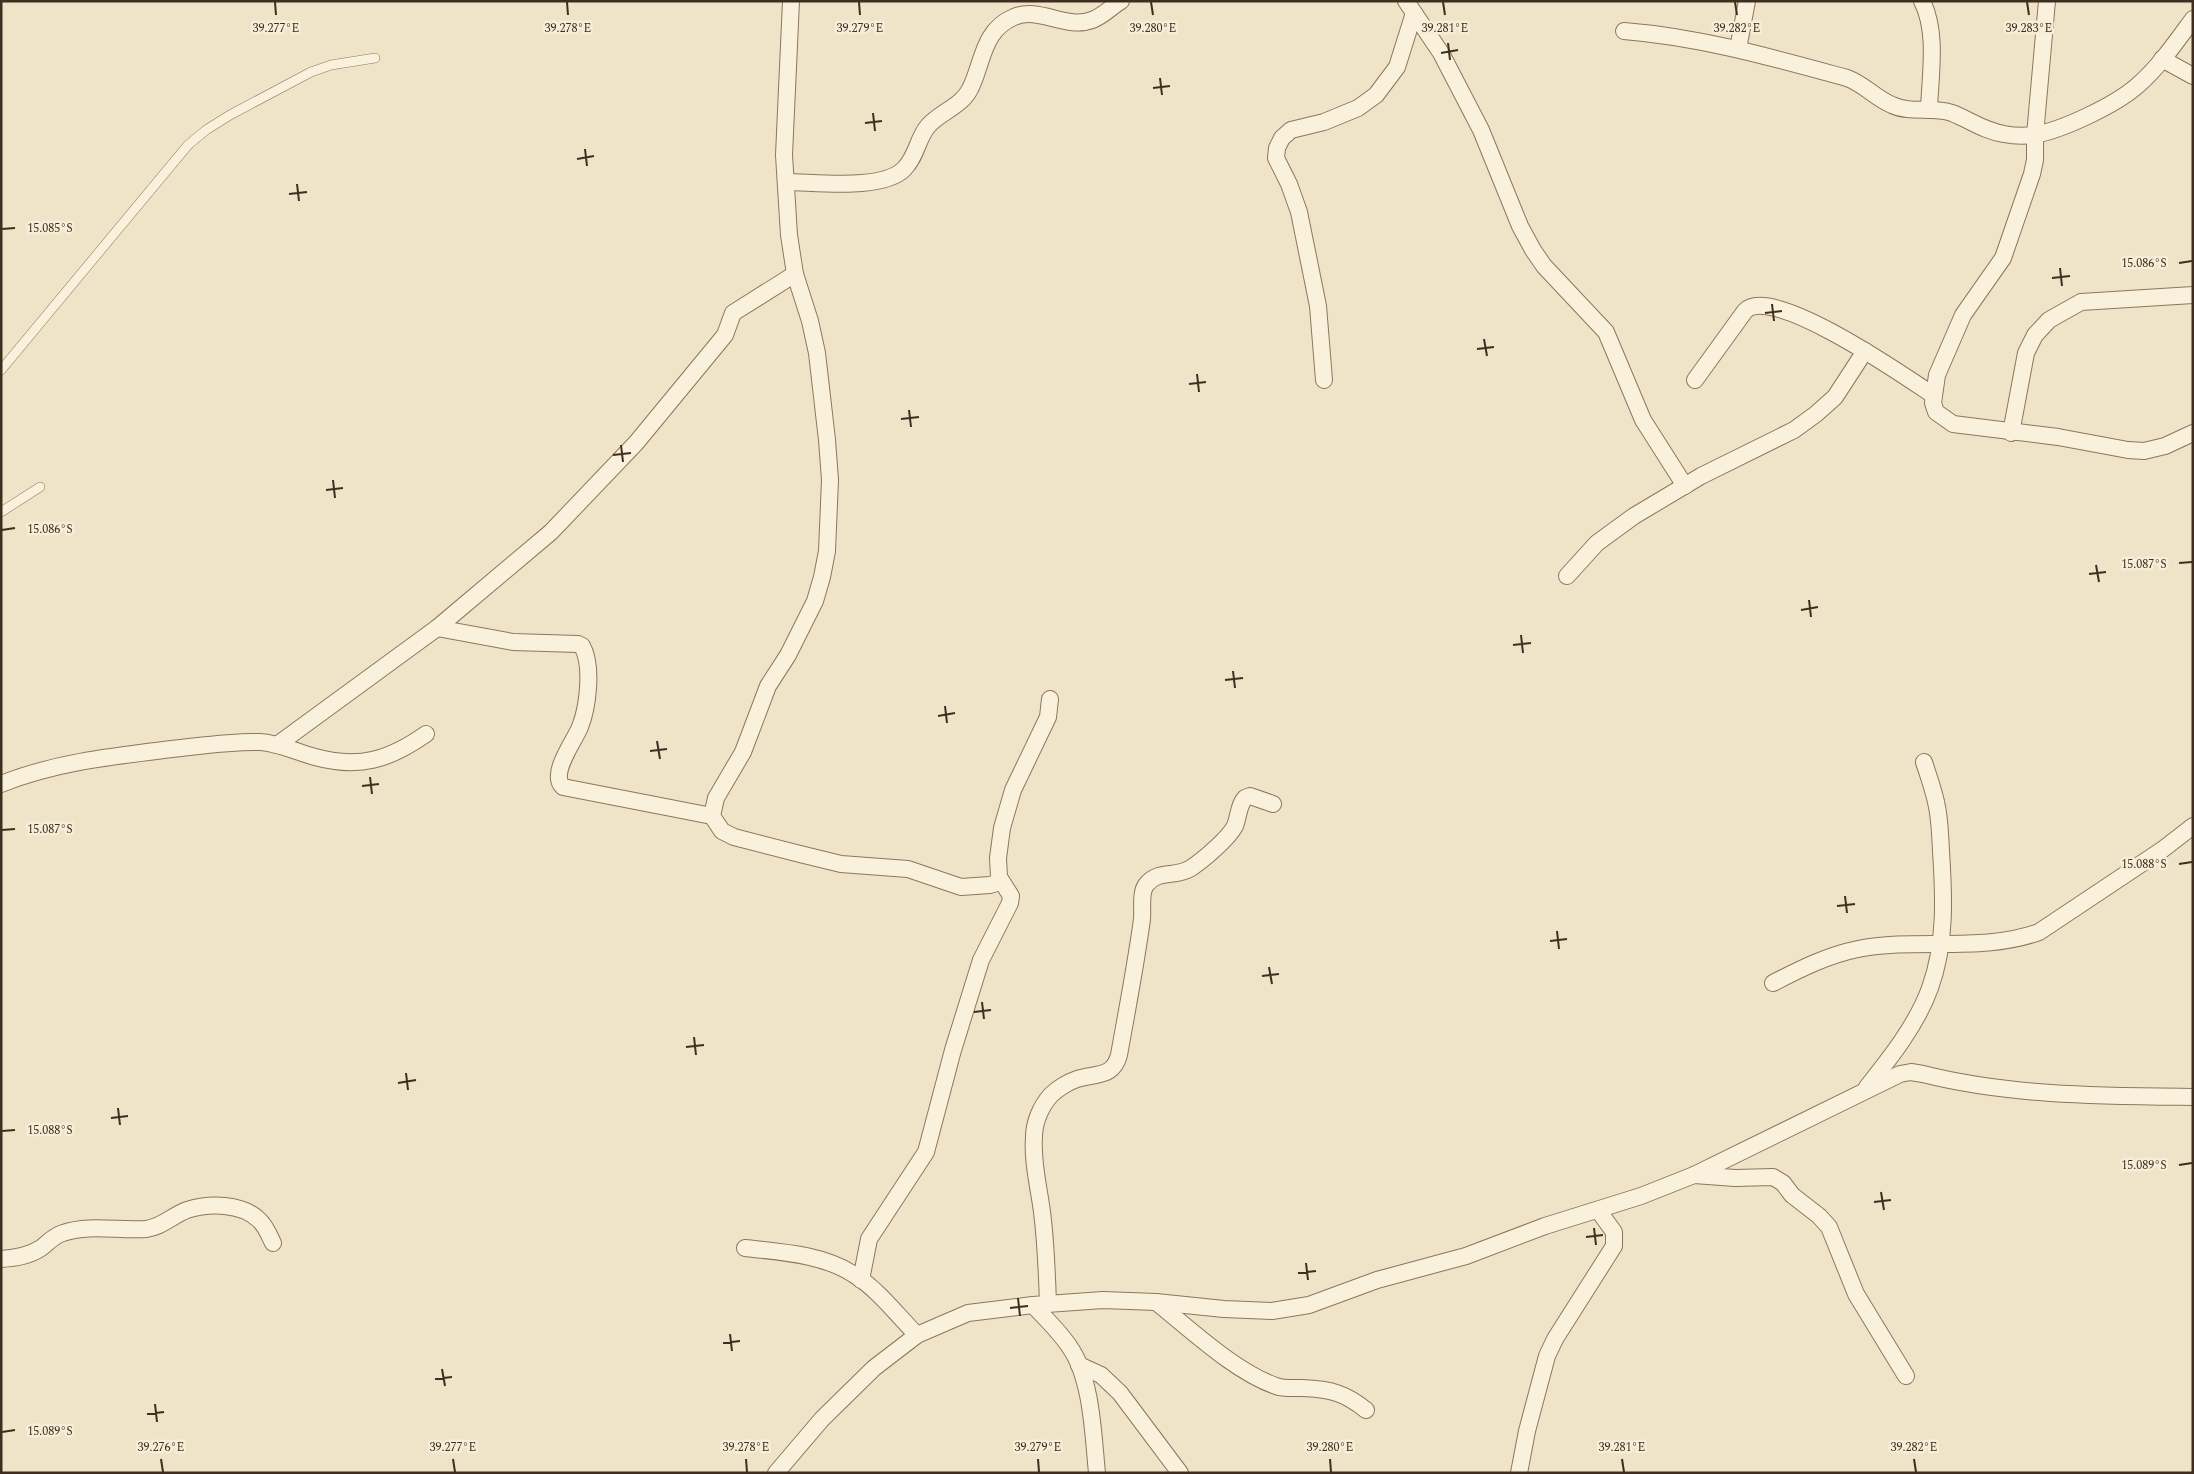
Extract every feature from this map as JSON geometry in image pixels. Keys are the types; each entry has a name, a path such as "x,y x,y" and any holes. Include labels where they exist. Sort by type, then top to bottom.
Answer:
{"street":[{"path":"791,1 786,72 784,155 789,235 795,274 810,321 818,363 830,480 827,551 815,601 788,655 768,686 743,752 716,798 712,816 722,831 734,837 841,864 908,869 961,886 990,886 1000,882"},
{"path":"786,182 863,183 889,178 903,170 915,156 926,128 937,117 964,99 971,88 988,40 1014,16 1028,15 1076,23 1091,21 1121,1"},
{"path":"1738,49 1748,1"},
{"path":"1922,1 1928,13 1932,35 1929,110"},
{"path":"2047,1 2035,135 2035,160 2017,222 2003,258 1963,315 1937,375 1933,395 1936,412 1953,424 2058,437 2128,450 2144,451 2165,446 2193,433"},
{"path":"1324,380 1320,320 1304,241 1294,199 1276,158 1277,148 1282,138 1292,130 1324,122 1349,112 1376,95 1397,67 1410,7"},
{"path":"1410,7 1441,53 1481,130 1520,226 1533,250 1544,266 1606,332 1644,420 1685,486"},
{"path":"1624,31 1645,32 1738,49 1858,82 1886,102 1901,109 1952,113 1993,132 2035,135 2071,123 2115,100 2136,86 2162,59 2193,19"},
{"path":"2162,59 2193,76"},
{"path":"277,745 437,628 551,532 605,477 725,335 733,313 795,274"},
{"path":"2011,432 2026,353 2035,335 2049,320 2081,302 2193,296"},
{"path":"1695,380 1746,311 1753,306 1762,305 1780,309 1817,324 1865,351 1933,395"},
{"path":"1567,576 1596,543 1634,516 1701,476 1794,430 1816,414 1836,397 1865,351"},
{"path":"437,628 513,642 578,644 582,646 587,663 586,705 580,727 561,765 558,778 560,785 563,788 712,816"},
{"path":"861,1280 869,1239 926,1152 953,1050 981,960 1010,903 1011,896 1000,882 998,872 999,850 1007,807 1048,717 1050,699"},
{"path":"1,784 44,770 120,756 228,742 261,742 334,761 369,761 385,758 426,734"},
{"path":"1864,1090 1894,1054 1914,1021 1930,988 1940,943 1944,899 1939,827 1936,803 1924,762"},
{"path":"1098,1473 1093,1430 1079,1365 1069,1346 1041,1304 1046,1253 1034,1156 1034,1136 1039,1113 1051,1095 1062,1087 1075,1079 1105,1073 1115,1066 1119,1055 1133,974 1142,919 1143,892 1146,885 1158,875 1186,871 1204,858 1234,828 1240,805 1245,798 1250,796 1273,804"},
{"path":"1773,983 1828,958 1858,949 1940,943 1993,943 2019,939 2039,932 2162,850 2193,826"},
{"path":"776,1473 822,1419 874,1368 917,1335 968,1313 1041,1304 1103,1300 1272,1311 1309,1305 1377,1280 1466,1256 1545,1226 1598,1210 1694,1175 1864,1090 1900,1074 1911,1072 2017,1089 2109,1096 2193,1097"},
{"path":"1694,1175 1735,1178 1773,1177 1783,1183 1798,1200 1819,1216 1829,1227 1856,1294 1906,1376"},
{"path":"1,1259 28,1256 42,1248 51,1238 62,1233 96,1228 146,1229 163,1224 188,1210 222,1206 244,1209 253,1214 261,1222 273,1243"},
{"path":"1519,1473 1527,1431 1547,1356 1555,1339 1614,1246 1614,1232 1598,1210"},
{"path":"745,1248 827,1262 853,1273 917,1335"},
{"path":"1156,1302 1248,1373 1278,1387 1318,1388 1335,1392 1351,1398 1366,1410"},
{"path":"1079,1365 1101,1375 1120,1394 1180,1473"}],"lane":[{"path":"1,370 188,145 206,130 311,72 331,66 376,58"},
{"path":"1,512 40,487"}]}
